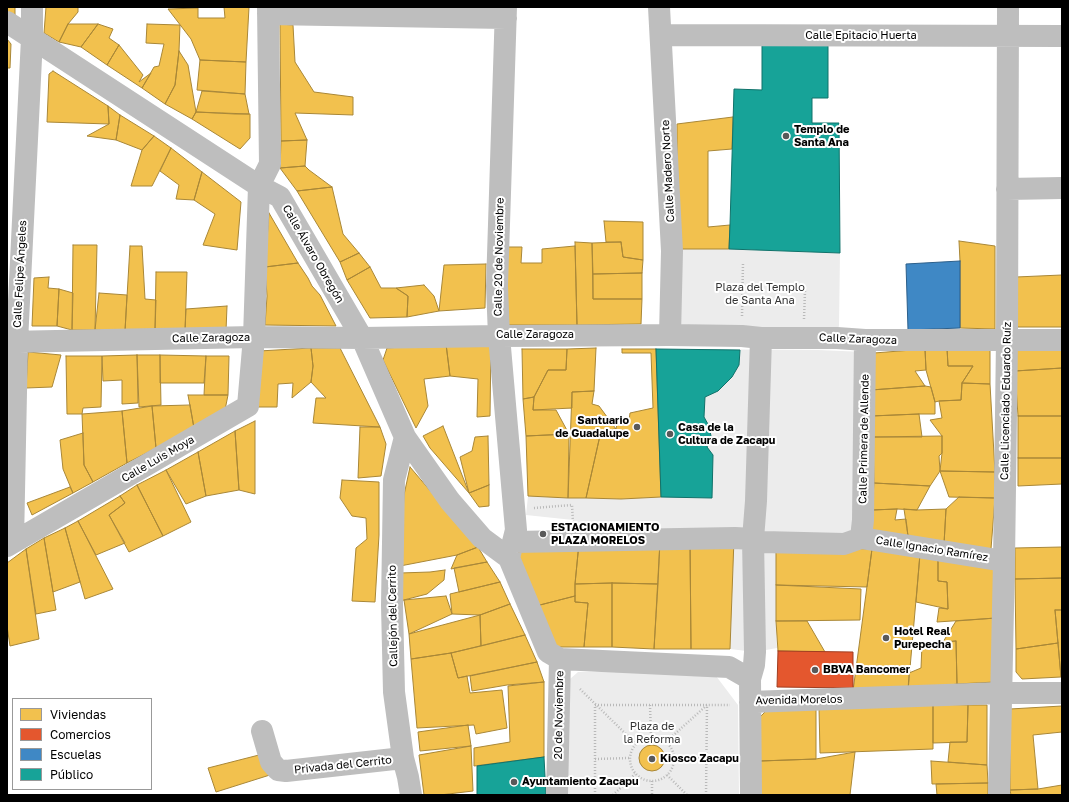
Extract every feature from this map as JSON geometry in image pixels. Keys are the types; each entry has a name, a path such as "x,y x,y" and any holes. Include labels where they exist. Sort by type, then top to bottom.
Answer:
{"street":[{"name":"Calle Felipe Ángeles","path":"10,544 12,342 32,38 32,7"},
{"name":"Calle Madero Norte","path":"659,7 672,251 670,335"},
{"name":"Calle Licenciado Eduardo Ruíz","path":"999,795 1007,340 1008,7"},
{"path":"254,337 259,186 270,164 268,10 506,13"},
{"name":"Calle 20 de Noviembre","path":"506,13 497,286 513,544"},
{"name":"Calle Álvaro Obregón","path":"7,22 259,186 280,197 362,338 405,437 450,501 482,538 513,544"},
{"name":"Calle Epitacio Huerta","path":"661,35 1062,36"},
{"path":"1007,189 1062,188"},
{"name":"Calle Zaragoza","path":"12,342 254,337 362,338 670,335 837,338 865,340 1062,340"},
{"name":"Calle Luis Moya","path":"10,544 248,406 254,337"},
{"path":"750,679 754,665 755,652 753,538 756,501 752,337"},
{"name":"Calle Primera de Allende","path":"861,538 863,520 865,340"},
{"name":"Callejón del Cerrito","path":"405,437 394,480 392,606 394,692 403,758 411,795"},
{"path":"513,544 567,536 753,538 763,542 844,544 861,538"},
{"name":"Calle Ignacio Ramírez","path":"861,538 1004,561"},
{"name":"20 de Noviembre","path":"513,544 548,652 560,659 557,795"},
{"name":"Avenida Morelos","path":"560,659 729,667 750,679 740,703 1000,693 1062,694"},
{"path":"740,703 751,795"},
{"name":"Privada del Cerrito","path":"262,731 271,762 278,770 286,772 403,758"}],"path":[{"path":"743,262 752,337"},
{"path":"804,338 805,291"},
{"path":"527,508 572,505 567,536"},
{"path":"575,684 635,743"},
{"path":"595,705 707,705 740,703"},
{"path":"595,705 595,795"},
{"path":"650,705 651,736"},
{"path":"666,742 707,705"},
{"path":"706,795 707,705"},
{"path":"651,736 660,738 666,742 671,747 674,754 672,768 667,775 656,781 652,781 641,779 634,774 629,758 630,752 635,743 651,736"},
{"path":"674,758 707,757"},
{"path":"595,758 629,758"},
{"path":"613,795 634,774"},
{"path":"667,775 687,795"},
{"path":"652,781 652,795"}],"green space":[{"name":"Plaza del Templo de Santa Ana","path":"677,249 729,249 840,253 839,325 837,338 670,335"},
{"path":"656,349 818,350 865,352 861,538 776,546 777,648 755,652 730,649 733,540 574,541 573,520 526,515 528,496 621,499 661,497"},
{"name":"Plaza de la Reforma","path":"578,672 713,672 738,705 739,795 565,795 570,679"}],"building: Viviendas":[{"path":"7,7 15,7 15,16 7,18"},
{"path":"46,7 78,7 78,12 68,24 59,42 44,33"},
{"path":"224,7 249,7 246,62 200,60 191,39 168,9 198,8 198,18 225,18"},
{"path":"68,24 98,24 81,47 59,42"},
{"path":"98,24 113,29 109,38 119,45 107,65 81,47"},
{"path":"147,24 180,25 175,85 165,104 142,88 154,67 159,66 164,44 146,43"},
{"path":"280,24 293,25 295,62 314,92 353,97 353,115 295,113 307,140 281,141"},
{"path":"7,39 11,44 10,68 7,68"},
{"path":"119,45 143,75 139,82 151,73 142,88 107,65"},
{"path":"179,51 188,65 196,112 192,119 165,104 175,85"},
{"path":"200,60 246,62 245,94 197,90"},
{"path":"53,71 108,106 109,124 47,122 49,74"},
{"path":"202,91 245,94 249,114 196,112"},
{"path":"108,106 120,115 116,140 87,136 109,124"},
{"path":"196,112 250,114 250,138 240,149 192,119"},
{"path":"120,115 154,136 142,150 116,140"},
{"path":"733,117 732,149 708,151 708,227 730,225 729,249 677,249 677,124"},
{"path":"154,136 171,148 152,186 131,186 142,150"},
{"path":"307,140 305,166 280,168 281,141"},
{"path":"171,148 202,172 194,200 176,199 179,185 160,171"},
{"path":"305,166 332,187 297,191 280,168"},
{"path":"202,172 241,202 237,250 203,245 215,214 194,200"},
{"path":"332,187 343,234 359,253 340,262 297,191"},
{"path":"269,213 298,263 265,267"},
{"path":"604,221 643,222 643,260 623,257 621,242 606,242"},
{"path":"959,241 995,246 995,329 960,328"},
{"path":"575,242 592,243 593,299 642,299 641,324 577,325"},
{"path":"621,242 623,257 643,260 642,273 593,274 592,243"},
{"path":"73,245 97,245 95,330 72,330"},
{"path":"130,246 142,246 145,299 156,300 155,330 125,331"},
{"path":"575,246 577,325 504,325 505,247 522,247 521,263 542,263 542,249"},
{"path":"359,253 370,267 347,280 340,262"},
{"path":"298,263 312,286 320,295 336,326 265,325 267,296 265,267"},
{"path":"486,264 485,308 439,311 444,265"},
{"path":"370,267 381,288 396,288 408,296 407,317 370,318 347,280"},
{"path":"156,272 187,272 185,331 155,330"},
{"path":"642,273 642,299 593,299 593,274"},
{"path":"1062,275 1062,327 1016,327 1016,277"},
{"path":"49,277 48,288 59,289 57,326 32,326 34,278"},
{"path":"424,285 434,296 439,311 407,317 408,296 396,288"},
{"path":"59,289 73,293 72,330 57,326"},
{"path":"99,293 127,295 125,331 95,330"},
{"path":"227,306 226,331 185,331 186,309"},
{"path":"491,343 490,416 477,417 478,379 450,376 446,344"},
{"path":"446,344 450,376 424,379 428,406 416,428 383,360 387,348"},
{"path":"311,348 340,348 380,427 313,423 316,398 326,398 311,382 313,366"},
{"path":"311,348 313,366 311,382 292,398 293,383 278,384 277,407 254,407 259,351"},
{"path":"596,348 594,391 572,392 572,408 533,410 534,397 548,370 566,370 567,349"},
{"path":"947,348 948,366 973,366 962,383 961,400 935,402 926,370 925,349"},
{"path":"947,348 990,348 990,384 962,383 973,366 948,366"},
{"path":"522,349 567,349 566,370 548,370 534,397 523,399"},
{"name":"Santuario de Guadalupe","path":"622,349 656,349 661,497 621,499 586,498 601,431 616,429 617,424 629,421 630,413 653,408 651,353 622,353"},
{"path":"925,349 926,370 915,371 925,386 871,390 874,353"},
{"path":"1015,349 1062,349 1062,368 1015,371"},
{"path":"28,352 61,355 52,387 26,388"},
{"path":"137,355 160,355 161,405 139,407"},
{"path":"137,355 138,403 122,404 122,380 103,381 102,356"},
{"path":"160,355 206,356 204,383 160,383"},
{"path":"66,356 102,356 101,407 83,408 82,414 67,414"},
{"path":"206,356 229,356 228,395 204,395"},
{"path":"1062,368 1062,416 1018,416 1015,371"},
{"path":"962,383 990,384 995,472 940,471 939,456 942,453 942,436 930,420 942,418 939,401 961,400"},
{"path":"925,386 931,387 935,402 935,414 871,416 871,390"},
{"path":"594,391 592,404 599,406 616,429 601,431 586,498 568,498 572,392"},
{"path":"188,395 228,395 225,410 194,428"},
{"path":"534,397 533,410 556,410 569,434 526,436 523,399"},
{"path":"190,405 194,428 156,448 152,406"},
{"path":"152,406 156,448 127,463 122,411"},
{"path":"122,411 127,463 93,482 84,465 82,414"},
{"path":"919,414 922,437 873,437 871,416"},
{"path":"1018,416 1062,416 1062,458 1018,458"},
{"path":"255,421 255,494 239,490 235,431"},
{"path":"443,426 469,493 430,448 423,436"},
{"path":"360,427 380,427 386,444 381,476 358,478"},
{"path":"235,431 239,490 206,496 198,452"},
{"path":"83,433 84,465 93,482 73,493 63,469 60,440"},
{"path":"569,434 568,498 528,496 526,436"},
{"path":"488,436 489,485 469,493 460,457 472,451 475,437"},
{"path":"942,436 940,471 930,486 874,483 873,437"},
{"path":"198,452 206,496 186,504 166,470"},
{"path":"1018,458 1062,458 1062,484 1018,486"},
{"path":"410,467 478,547 457,555 400,566 404,495"},
{"path":"166,470 191,522 163,536 137,485"},
{"path":"940,471 995,472 995,498 949,497"},
{"path":"342,480 379,482 379,535 375,602 352,601 356,548 367,539 366,518 352,516 340,498"},
{"path":"874,483 930,486 917,510 872,510"},
{"path":"137,485 163,536 129,552 109,515 125,503 120,496"},
{"path":"489,485 489,506 479,507 469,493"},
{"path":"70,487 73,493 32,515 27,503"},
{"path":"120,496 125,503 109,515 125,543 96,555 78,521"},
{"path":"959,497 995,498 991,549 944,544 946,509"},
{"path":"897,509 895,520 906,519 908,536 872,532 872,510"},
{"path":"904,509 946,509 944,544 908,536"},
{"path":"78,521 113,589 85,599 65,528"},
{"path":"65,528 80,582 53,592 44,538"},
{"path":"44,538 56,610 36,614 26,549"},
{"path":"734,539 730,649 691,649 690,540"},
{"path":"690,540 691,649 654,649 660,541"},
{"path":"660,541 658,584 575,584 579,543"},
{"path":"579,543 575,596 536,606 518,556 520,546"},
{"path":"776,546 872,549 867,587 776,585"},
{"path":"478,547 487,562 451,569 457,555"},
{"path":"1062,547 1062,578 1015,579 1015,548"},
{"path":"26,549 39,639 10,646 7,626 7,563"},
{"name":"Hotel Real Purepecha","path":"872,549 920,554 908,691 853,691"},
{"path":"920,554 938,560 938,581 947,582 948,609 916,602"},
{"path":"938,560 994,568 996,618 937,622 939,608 948,609 947,582 938,581"},
{"path":"487,562 500,582 459,592 454,568"},
{"path":"445,570 444,580 427,594 400,601 400,573"},
{"path":"1062,578 1062,610 1055,610 1058,643 1016,649 1015,579"},
{"path":"500,582 510,604 480,615 452,614 450,594"},
{"path":"612,583 658,584 654,649 612,647"},
{"path":"612,583 612,647 584,647 588,603 575,602 575,584"},
{"path":"776,585 861,589 860,620 776,621"},
{"path":"446,596 452,614 409,634 404,600"},
{"path":"575,596 575,602 588,603 584,647 551,647 536,606"},
{"path":"510,604 525,635 481,646 480,615"},
{"path":"1055,610 1062,610 1062,678 1061,677"},
{"path":"480,615 481,646 451,653 411,659 409,634"},
{"path":"996,618 995,682 957,684 956,641 943,642 956,621"},
{"path":"776,621 807,621 825,652 778,651"},
{"path":"525,635 537,662 458,678 451,653"},
{"path":"956,641 957,684 908,691 909,673 921,668 922,644"},
{"path":"1058,643 1061,677 1022,679 1016,672 1016,649"},
{"path":"451,653 458,678 467,676 470,693 502,690 507,728 476,734 474,725 417,728 411,659"},
{"path":"537,662 544,682 507,685 472,691 470,676"},
{"path":"544,682 544,757 474,766 474,748 510,742 508,686"},
{"path":"933,704 933,749 820,753 819,708"},
{"path":"933,704 968,705 967,742 933,743"},
{"path":"968,705 987,705 987,765 948,762 950,742 967,742"},
{"path":"1062,706 1062,732 1033,735 1038,789 1010,790 1010,709"},
{"path":"816,709 816,759 760,761 760,717 766,711"},
{"path":"468,725 471,746 420,751 418,732"},
{"name":"Kiosco Zacapu","path":"652,745 661,749 665,758 661,767 652,771 643,767 639,758 643,749"},
{"path":"471,746 473,791 440,795 424,795 419,755"},
{"path":"855,752 850,795 760,795 760,761 816,759"},
{"path":"259,755 273,774 216,792 208,768"},
{"path":"931,761 987,765 988,783 932,784"},
{"path":"988,783 988,795 937,795 936,784"},
{"path":"1062,785 1062,795 1011,795 1010,790 1038,789"}],"building: Comercios":[{"name":"BBVA Bancomer","path":"778,651 853,652 853,688 777,687"}],"building: Escuelas":[{"path":"960,261 960,328 908,330 906,264"}],"building: Público":[{"name":"Templo de Santa Ana","path":"762,43 828,43 828,98 812,98 812,123 839,123 840,253 729,249 734,89 762,90"},
{"path":"656,349 740,350 739,365 732,377 718,391 705,397 704,417 709,426 711,436 707,447 713,455 712,498 661,497"},
{"path":"544,757 546,795 477,795 477,766"}],"place":[{"name":"Templo de Santa Ana","path":"786,136"},
{"name":"Santuario de Guadalupe","path":"637,427"},
{"name":"Casa de la Cultura de Zacapu","path":"670,434"},
{"name":"ESTACIONAMIENTO PLAZA MORELOS","path":"543,534"},
{"name":"Hotel Real Purepecha","path":"886,638"},
{"name":"BBVA Bancomer","path":"815,670"},
{"name":"Kiosco Zacapu","path":"652,759"},
{"name":"Ayuntamiento Zacapu","path":"514,782"}]}
